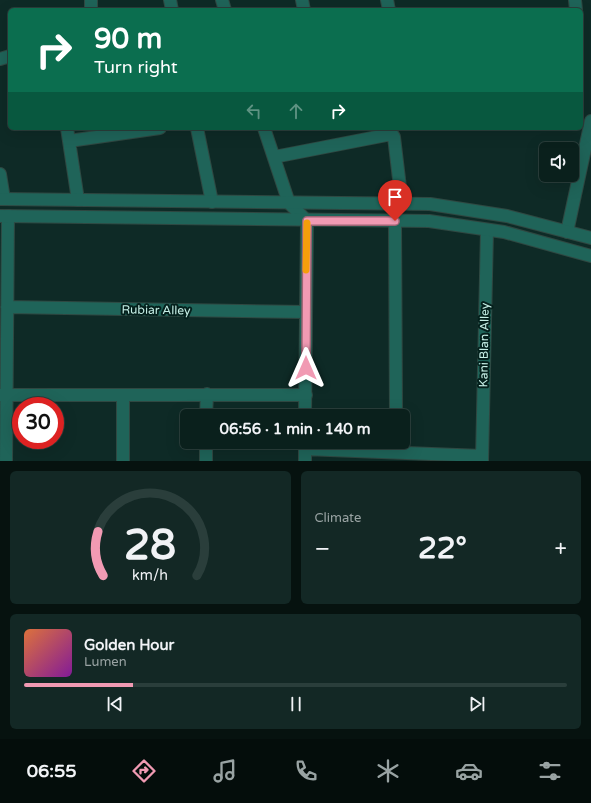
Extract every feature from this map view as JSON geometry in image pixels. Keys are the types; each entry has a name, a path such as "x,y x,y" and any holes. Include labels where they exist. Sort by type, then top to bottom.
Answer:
{"street":[{"path":"567,232 591,121"},
{"path":"67,130 78,200"},
{"path":"69,141 137,130"},
{"path":"197,130 212,202"},
{"path":"265,130 289,203 307,221 305,409"},
{"path":"274,156 376,132 392,134 394,137 402,204"},
{"path":"0,174 2,199 430,204 507,216 591,238"},
{"path":"6,461 3,395 7,307 4,216 307,221 429,221 504,232 591,256"},
{"path":"395,221 396,409"},
{"name":"Kani Blan Alley","path":"482,459 487,230"},
{"name":"Rubiar Alley","path":"7,307 306,312"},
{"path":"206,409 207,394"},
{"path":"3,395 306,395"},
{"path":"122,461 123,396"},
{"path":"206,449 206,461"},
{"path":"305,451 350,449"},
{"path":"410,449 482,459"}],"slow traffic":[{"path":"306,270 307,223"}],"route":[{"path":"306,368 307,221 395,221"}]}
